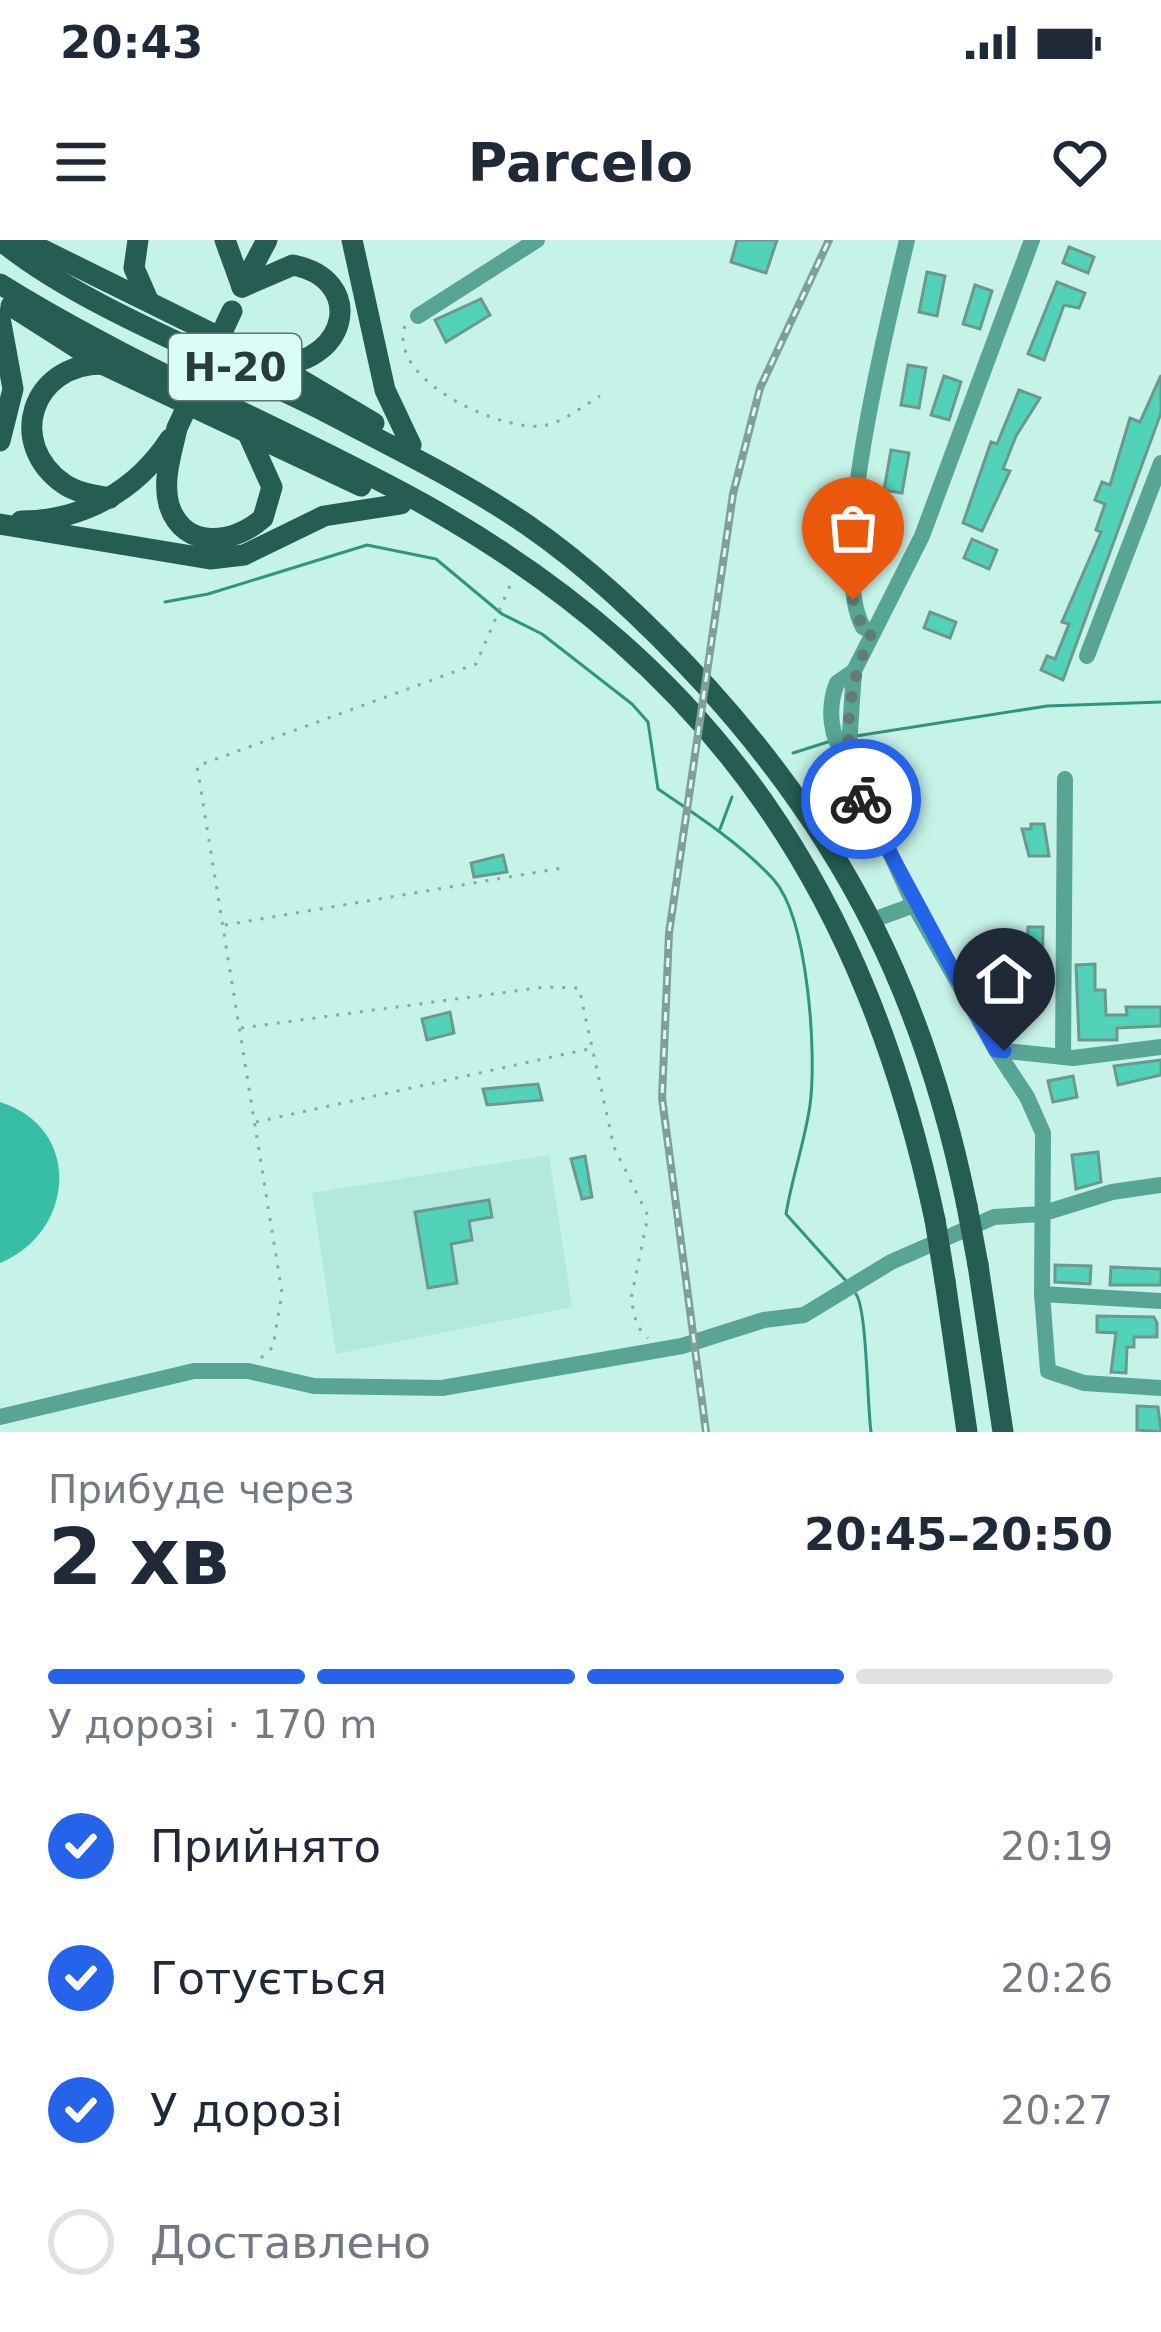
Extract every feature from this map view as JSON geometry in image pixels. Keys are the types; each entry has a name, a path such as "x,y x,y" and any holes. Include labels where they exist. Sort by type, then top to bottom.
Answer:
{"main road":[{"path":"23,240 276,365 436,457 472,491"},
{"path":"138,240 134,268 148,301"},
{"path":"225,240 242,287"},
{"path":"0,522 68,515 110,498 153,465 177,428 267,240"},
{"path":"352,240 385,390 412,445"},
{"name":"Н-20","path":"0,241 118,310 472,491 584,567 676,653 804,804 873,920 921,1030 967,1206 1003,1432"},
{"path":"242,287 293,266 320,276 336,296 339,325 325,351 300,364 276,365"},
{"name":"Н-20","path":"0,284 426,506 521,564 644,667 760,790 830,910 887,1042 935,1220 968,1432"},
{"path":"0,299 102,364 401,505"},
{"path":"0,318 13,389 0,441"},
{"path":"102,364 82,364 54,376 37,400 33,427 38,451 55,477 69,488 110,498"},
{"path":"177,428 166,483 170,506 190,533 205,539 237,536 263,518 272,487 248,435"},
{"path":"0,522 210,559 244,555 323,516 426,506"},
{"path":"887,1042 921,1030"}],"street":[{"path":"418,316 537,240"},
{"path":"872,632 862,627 853,600 853,537 873,397 907,240"},
{"path":"1032,240 922,536 897,594 854,671 848,761 914,905 1028,1097 1042,1133 1042,1294 1048,1371 1084,1383 1161,1388"},
{"path":"1088,656 1161,463"},
{"path":"1063,1057 1065,779"},
{"path":"873,920 914,905"},
{"path":"996,1050 1063,1057 1161,1047"},
{"path":"0,1417 194,1371 248,1371 314,1385 442,1388 711,1340 764,1320 804,1316 892,1262 994,1217 1041,1214 1112,1192 1161,1185"},
{"path":"1042,1294 1161,1301"}],"path":[{"path":"418,316 402,328 402,341 429,386 446,397 535,426 549,425 600,396"},
{"path":"248,1371 273,1347 282,1293 197,766 476,664 521,564"},
{"path":"223,925 568,867"},
{"path":"239,1028 545,987 579,988 596,1047 614,1147 648,1216 631,1299 637,1326 657,1347"},
{"path":"254,1122 596,1047"}],"shaded area":[{"path":"549,1155 572,1307 336,1354 312,1193"}],"green space":[{"path":"0,1102 27,1115 46,1134 56,1156 59,1181 55,1205 43,1228 25,1248 0,1263"}],"building":[{"path":"737,240 777,240 766,273 731,262"},
{"path":"1069,247 1094,257 1088,273 1063,263"},
{"path":"927,272 945,276 937,316 919,312"},
{"path":"1057,282 1085,293 1079,308 1064,305 1044,360 1028,354"},
{"path":"975,285 992,291 980,329 963,324"},
{"path":"481,299 490,315 446,342 435,320"},
{"path":"908,365 926,368 919,408 901,405"},
{"path":"1161,375 1161,413 1063,680 1041,670 1047,656 1055,659 1069,624 1062,622 1101,532 1096,530 1105,504 1095,500 1102,482 1110,485 1130,418 1140,422"},
{"path":"944,376 961,382 949,420 931,415"},
{"path":"1019,390 1040,398 1016,436 1003,469 1010,471 982,531 963,523 991,442 997,444"},
{"path":"891,450 909,453 902,493 884,490"},
{"path":"972,539 997,550 989,569 964,558"},
{"path":"930,612 956,622 950,638 924,628"},
{"path":"1031,824 1044,824 1049,856 1029,856 1022,829 1031,829"},
{"path":"503,855 507,872 474,877 471,863"},
{"path":"1028,927 1043,927 1042,991 1026,991"},
{"path":"1095,964 1095,990 1105,990 1106,1015 1127,1015 1126,1007 1161,1007 1161,1026 1117,1028 1117,1040 1079,1040 1076,965"},
{"path":"450,1012 454,1033 427,1040 422,1019"},
{"path":"1161,1060 1161,1075 1118,1085 1114,1066"},
{"path":"1073,1076 1077,1097 1053,1102 1048,1081"},
{"path":"538,1084 542,1100 487,1105 483,1089"},
{"path":"1098,1152 1101,1182 1076,1189 1072,1155"},
{"path":"585,1156 592,1197 582,1199 571,1159"},
{"path":"489,1200 492,1217 469,1221 472,1240 451,1244 457,1283 428,1288 415,1212"},
{"path":"1055,1265 1091,1266 1090,1284 1055,1282"},
{"path":"1111,1267 1161,1269 1161,1285 1110,1285"},
{"path":"1097,1316 1154,1317 1157,1337 1134,1337 1134,1347 1127,1347 1126,1373 1111,1372 1116,1333 1097,1332"},
{"path":"1137,1406 1158,1407 1161,1432 1137,1430"}],"waterway":[{"path":"165,602 208,594 367,545 436,559 502,614 542,634 632,704 648,722 658,789 748,854 786,899 802,955 812,1054 810,1105 786,1214 847,1282"},
{"path":"856,736 1047,706 1161,702"},
{"path":"793,753 831,741"},
{"path":"720,829 732,797"},
{"path":"856,1294 865,1337 871,1432"}],"railway":[{"path":"706,1432 662,1098 669,933 733,494 760,388 829,240"}],"way so far":[{"path":"853,600 862,627 872,632 854,671 847,737 848,761 861,799"}],"route":[{"path":"861,799 996,1050 1004,1051"}]}
